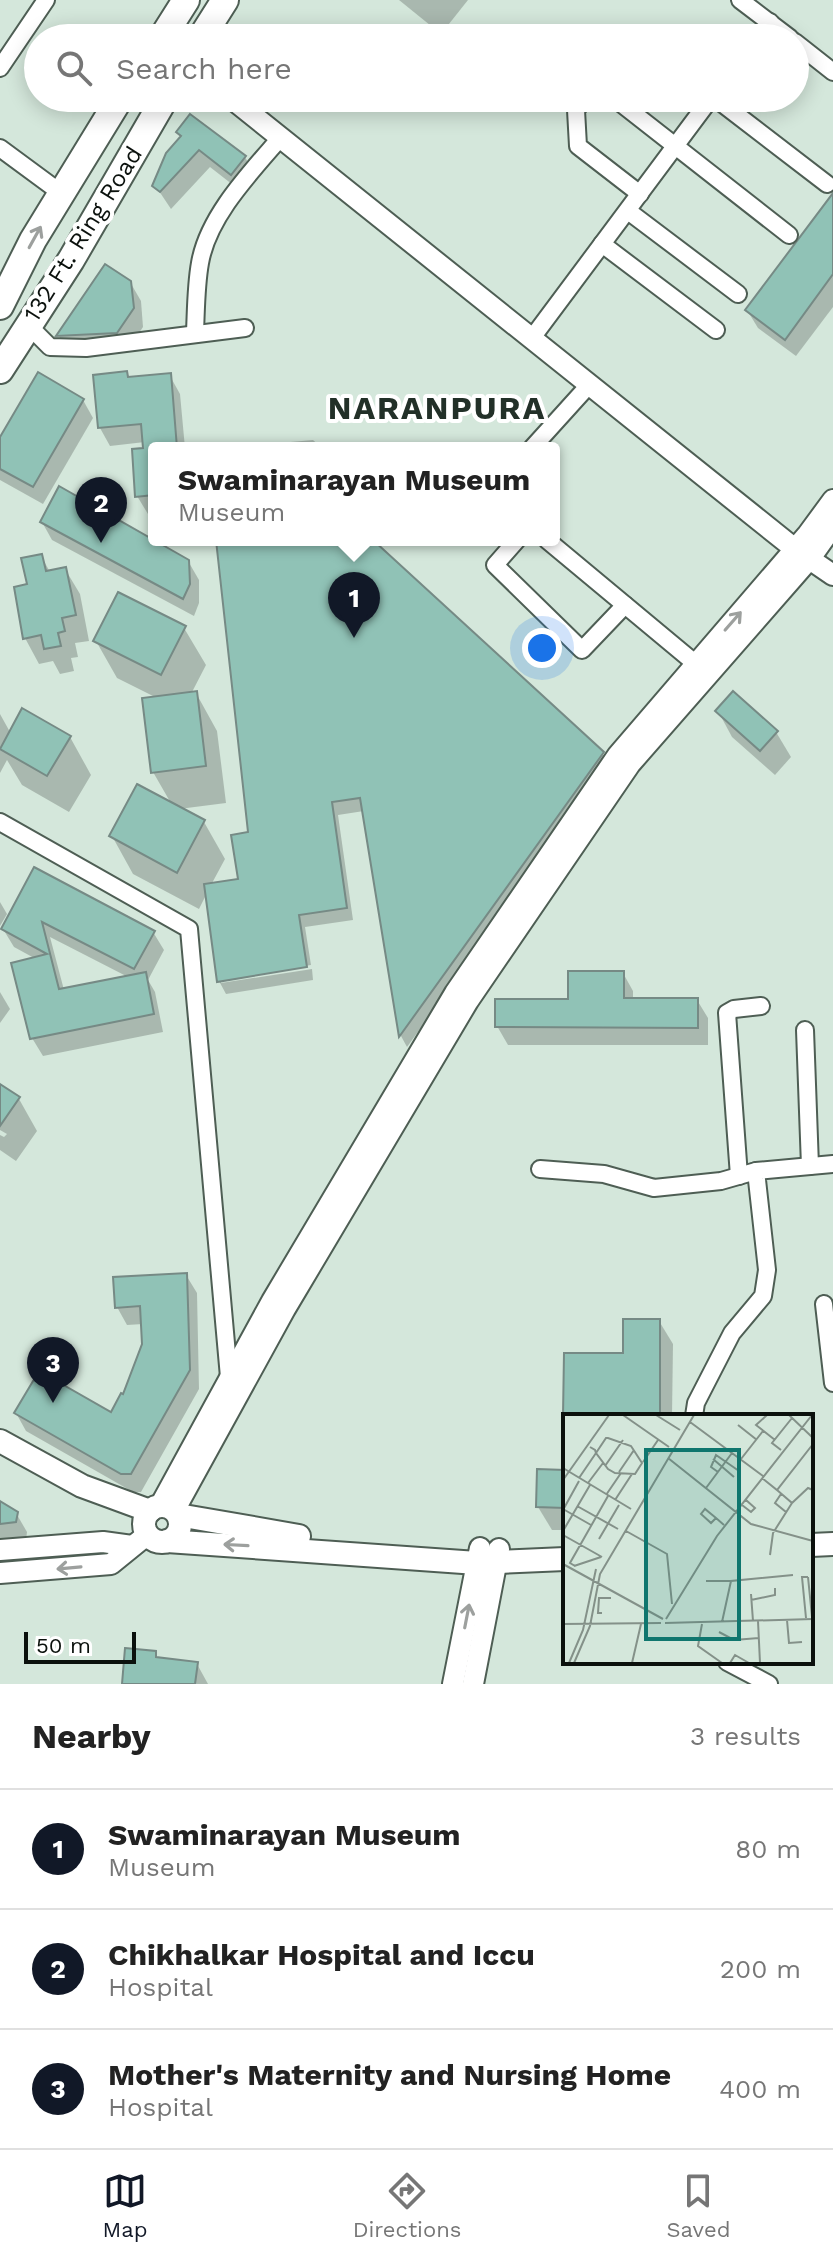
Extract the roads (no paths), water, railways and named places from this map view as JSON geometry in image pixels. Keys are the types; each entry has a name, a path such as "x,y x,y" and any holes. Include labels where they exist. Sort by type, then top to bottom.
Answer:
{"main road":[{"path":"171,24 186,0"},
{"path":"210,24 225,0"},
{"name":"132 Ft. Ring Road","path":"3,292 111,112"},
{"name":"132 Ft. Ring Road","path":"0,370 71,260 157,112"},
{"path":"0,1441 157,1524"},
{"path":"0,1458 77,1498 157,1524 488,1556 563,1559"},
{"path":"813,1533 833,1532"},
{"path":"813,1545 833,1544"},
{"path":"488,1556 563,1545"}],"street":[{"path":"30,24 46,0"},
{"path":"740,0 772,24"},
{"path":"0,68 24,33"},
{"path":"809,53 833,72"},
{"path":"249,112 589,385 833,575"},
{"path":"576,112 578,146 640,194"},
{"path":"631,112 789,235"},
{"path":"532,338 702,112"},
{"path":"732,112 827,184"},
{"path":"195,332 200,262 211,231 251,171 281,137"},
{"path":"0,148 61,193"},
{"path":"628,211 738,294"},
{"path":"602,244 716,330"},
{"path":"27,324 50,347 86,348 245,328"},
{"path":"537,442 589,385"},
{"path":"0,1573 111,1564 157,1524 468,1001 630,764 803,553 833,500"},
{"path":"0,1550 103,1542 157,1524 229,1377 455,993 618,755 696,664 833,526"},
{"path":"512,546 495,565 582,650 625,605"},
{"path":"554,546 696,664"},
{"path":"0,822 189,929 229,1377"},
{"path":"694,1414 696,1403 732,1333 763,1296 767,1270 747,1174 727,1013 734,1009 761,1006"},
{"path":"805,1030 810,1166"},
{"path":"540,1169 604,1174 654,1188 833,1164"},
{"path":"824,1304 833,1383"},
{"path":"453,1684 488,1556"},
{"path":"473,1684 488,1556"},
{"path":"731,1664 769,1684"}],"place":[{"name":"Chikhalkar Hospital and Iccu","path":"101,543"},
{"name":"Swaminarayan Museum","path":"354,638"},
{"name":"Mother's Maternity and Nursing Home","path":"53,1403"}],"district":[{"name":"NARANPURA","path":"437,408"}]}
